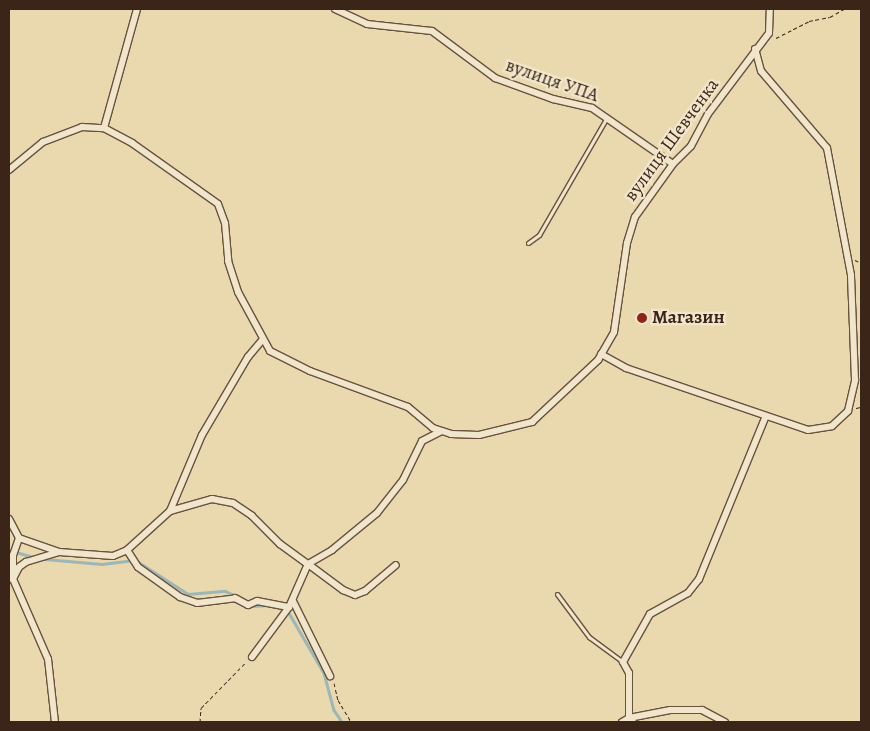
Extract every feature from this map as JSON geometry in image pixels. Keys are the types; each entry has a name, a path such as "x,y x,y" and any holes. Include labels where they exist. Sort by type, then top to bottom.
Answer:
{"street":[{"path":"104,128 137,9"},
{"name":"вулиця УПА","path":"335,9 367,24 432,31 495,78 553,99 592,108 673,164"},
{"name":"вулиця Шевченка","path":"442,431 479,435 532,422 601,354 614,332 627,243 636,217 673,164 691,146 708,114 755,49 769,33 770,9"},
{"path":"601,354 626,368 808,430 832,426 848,410 856,380 851,275 828,148 761,71 755,49"},
{"path":"9,170 43,142 82,127 104,128 132,143 218,204 225,223 228,261 238,292 270,351 310,370 408,407 433,428 442,431"},
{"path":"9,519 19,538 59,552 113,556 127,550 170,511 202,435 248,357 263,339"},
{"path":"631,720 629,672 623,662 650,614 688,593 699,579 766,416"},
{"path":"252,656 291,604 308,564 332,550 377,513 402,480 422,441 442,431"},
{"path":"170,511 212,500 233,503 308,564 354,595 365,592 396,565"},
{"path":"19,538 13,555 11,578 48,659 56,722"},
{"path":"127,550 138,567 180,597 197,603 236,598 248,605 256,601 291,604"},
{"path":"11,578 19,567 26,562 59,552"},
{"path":"291,604 330,676"},
{"path":"622,722 670,710 702,710 725,722"}],"lane":[{"path":"528,243 539,235 603,121 609,118"},
{"path":"557,594 589,637 623,662"}],"path":[{"path":"773,39 809,21 830,17 844,9"},
{"path":"200,722 202,708 252,656"},
{"path":"330,676 351,722"}],"waterway":[{"path":"9,550 34,557"},
{"path":"45,559 102,564 128,561"},
{"path":"137,561 188,594 225,591 236,596"},
{"path":"253,606 267,605"},
{"path":"289,613 324,673 334,710 342,722"}],"place":[{"name":"Магазин","path":"642,318"}]}
